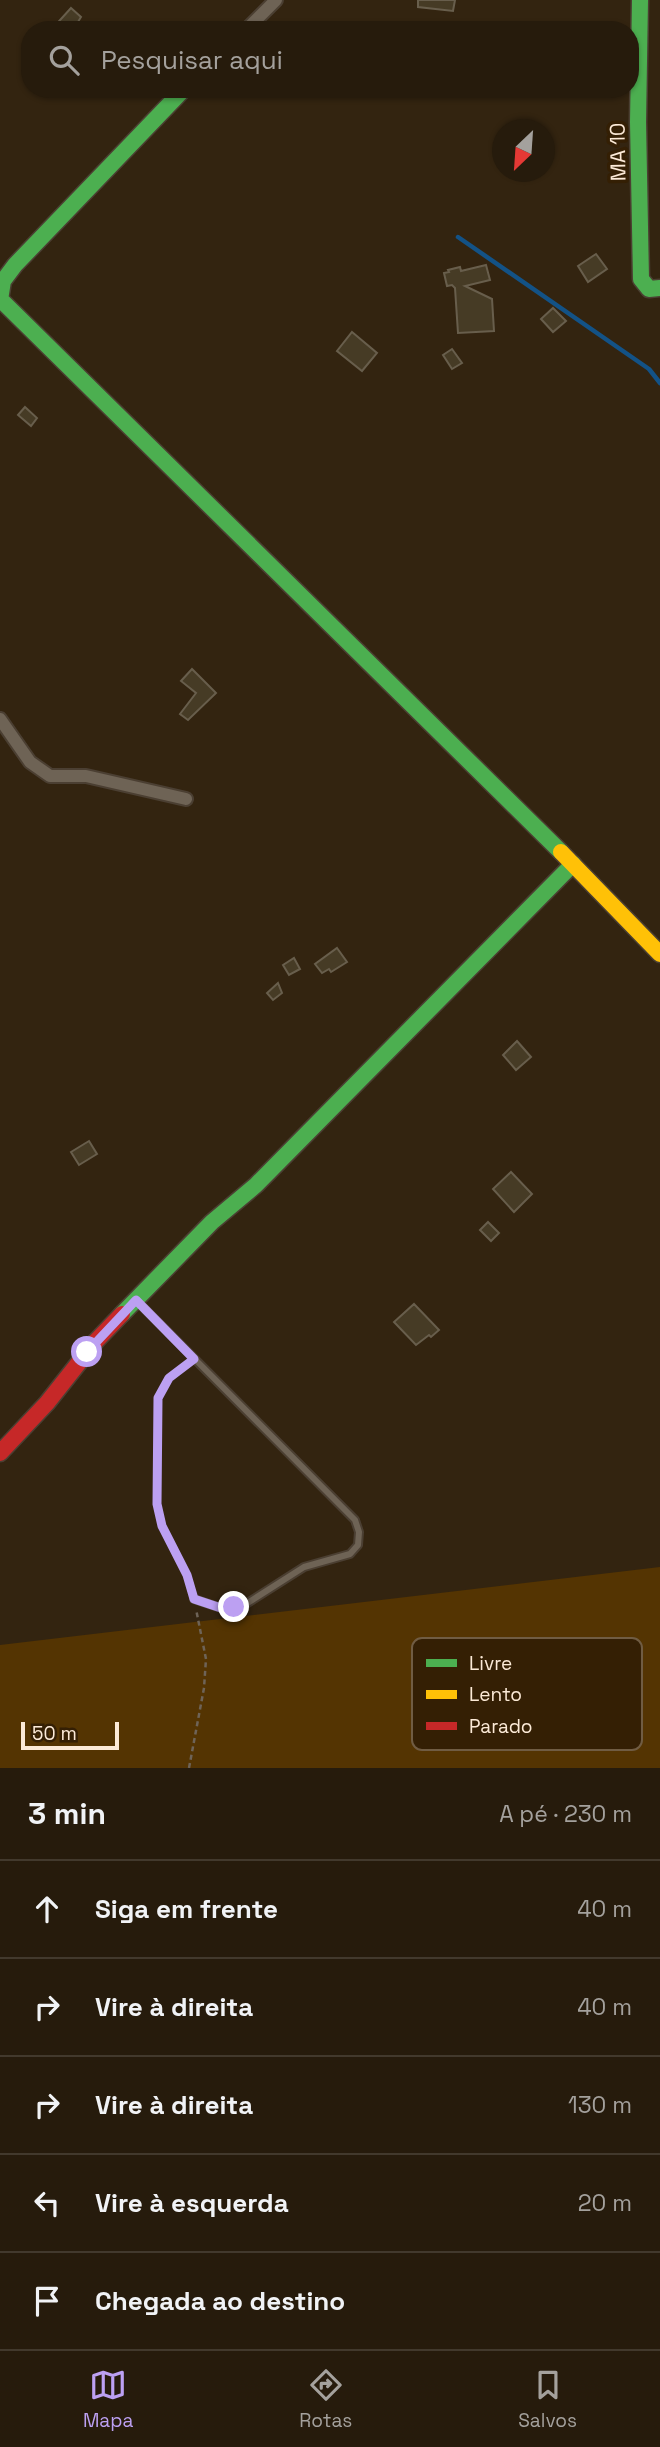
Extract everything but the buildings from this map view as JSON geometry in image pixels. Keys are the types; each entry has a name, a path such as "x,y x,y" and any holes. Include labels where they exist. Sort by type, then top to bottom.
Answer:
{"street":[{"path":"255,21 276,0"},
{"name":"MA 10","path":"639,61 640,0"},
{"path":"175,98 15,265 3,281 0,299 573,864 660,954"},
{"name":"MA 10","path":"638,98 641,279 649,289 660,288"},
{"path":"0,719 30,762 50,776 86,776 186,799"},
{"path":"0,1453 47,1403 96,1341 212,1222 256,1185 573,864"}],"lane":[{"path":"136,1300 355,1521 359,1532 358,1545 350,1554 304,1567 246,1604 221,1608 194,1599"}],"path":[{"path":"189,1768 204,1688 206,1659 187,1575 162,1526 157,1504 158,1398 169,1378 194,1359"}],"shaded area":[{"path":"660,1567 660,1768 0,1768 0,1645"}],"waterway":[{"path":"458,237 649,369 660,383"}],"traffic: fast":[{"path":"639,61 640,0"},
{"path":"0,300 3,281 15,265 175,98"},
{"path":"638,98 641,279 649,289 660,288"},
{"path":"0,299 561,852"},
{"path":"122,1314 212,1222 256,1185 573,864"}],"traffic: slow":[{"path":"561,852 660,954"}],"traffic: jam":[{"path":"0,1453 47,1403 96,1341 122,1314"}],"route":[{"path":"87,1352 136,1300 194,1359 169,1378 158,1398 157,1504 162,1526 187,1575 194,1599 221,1608 234,1607"}]}
